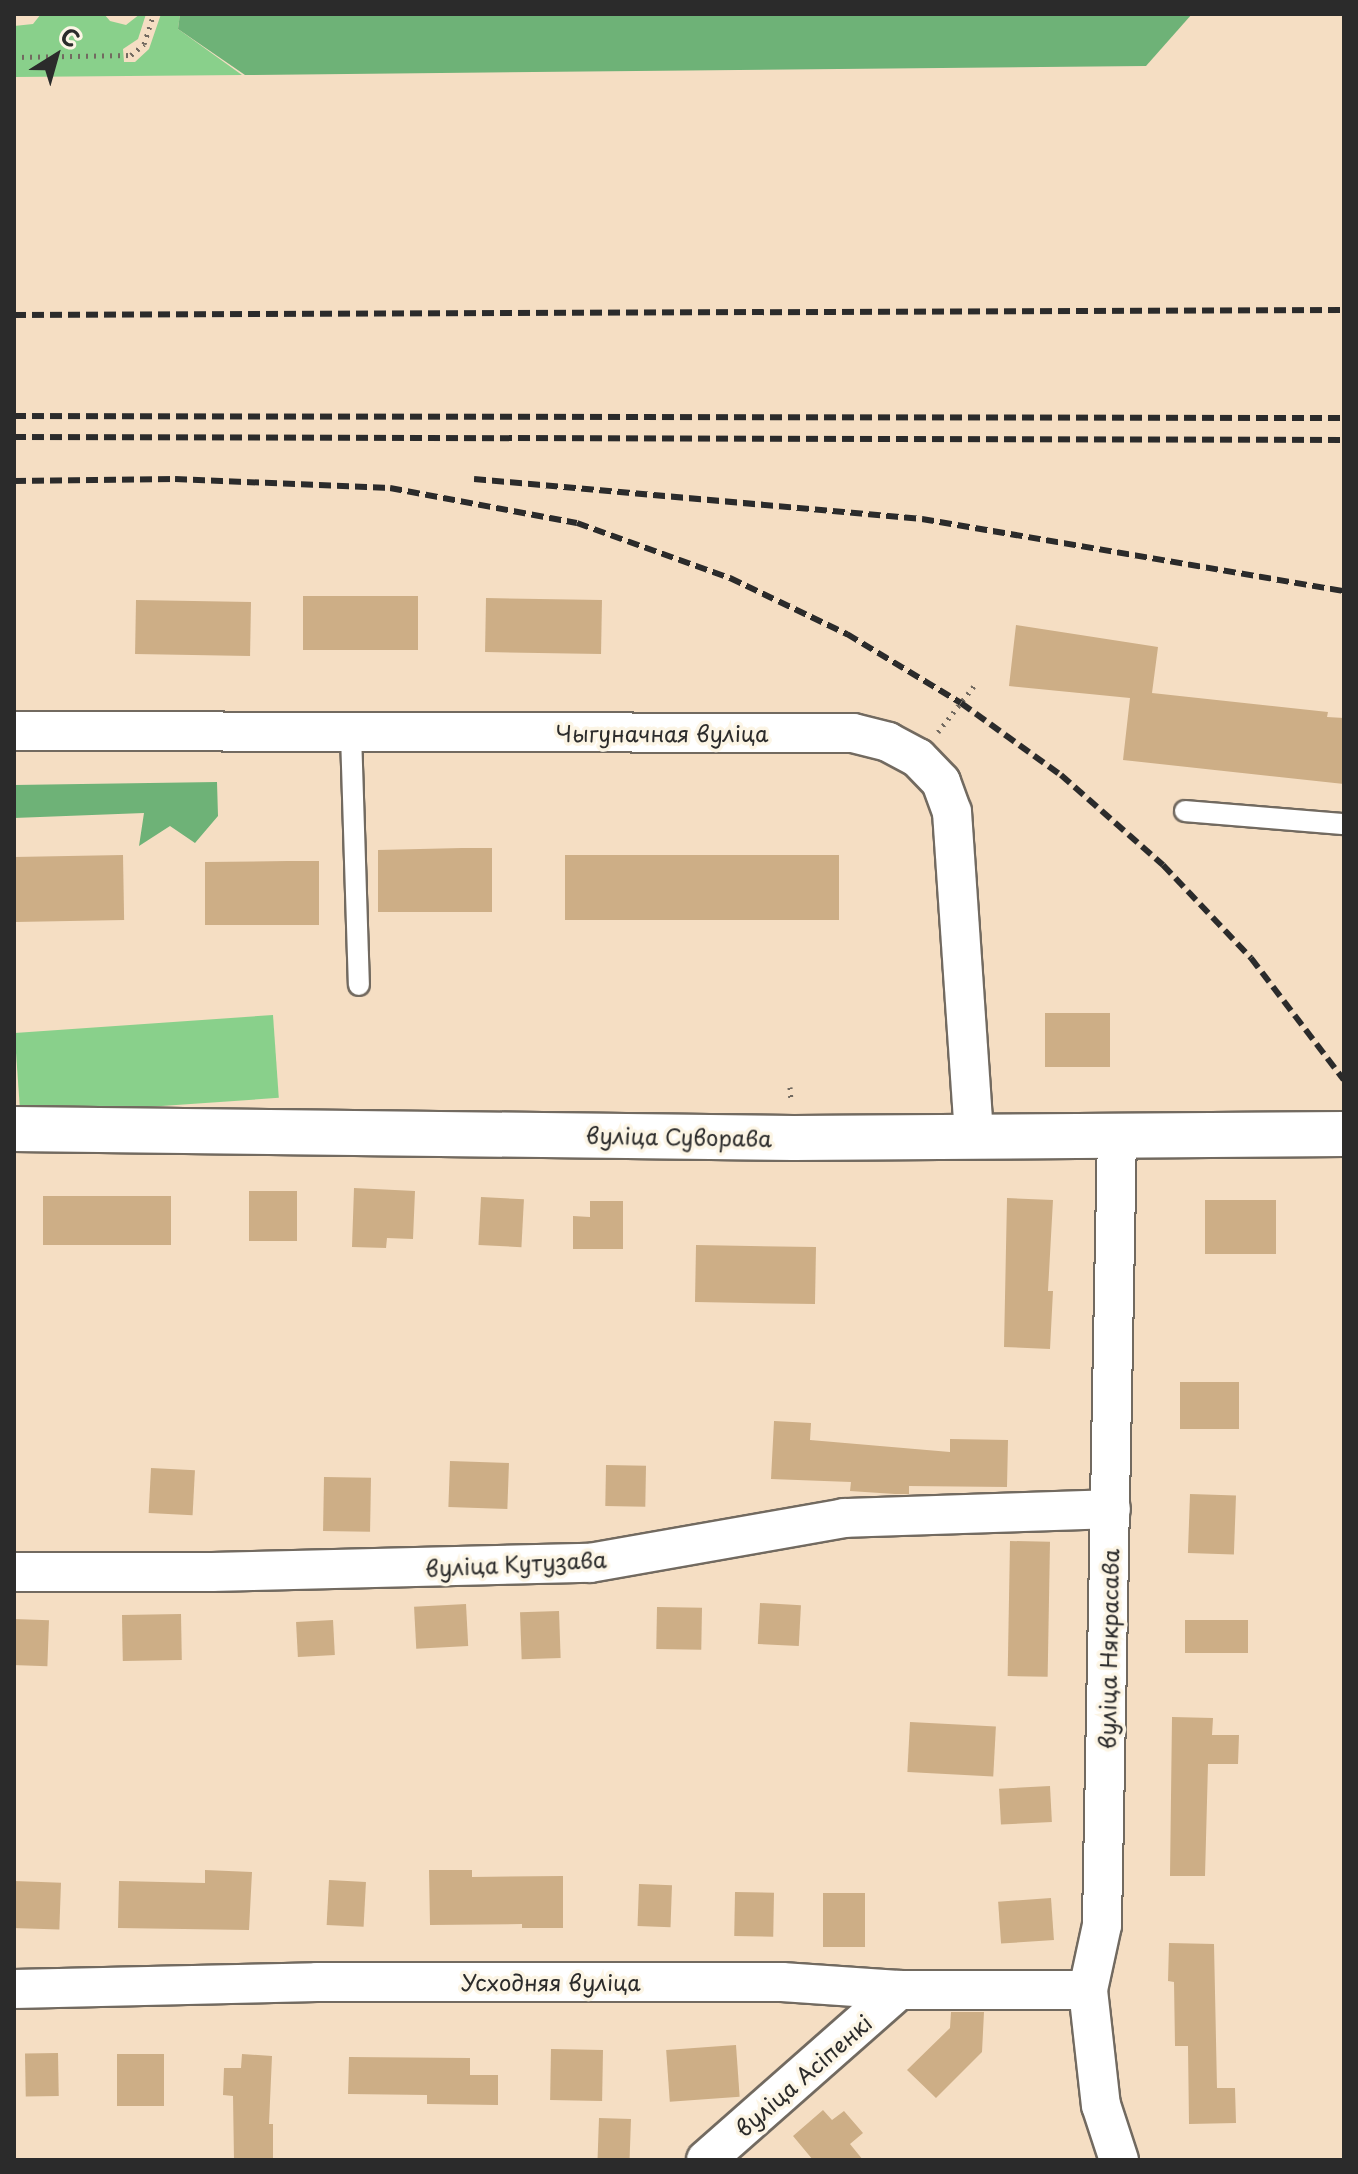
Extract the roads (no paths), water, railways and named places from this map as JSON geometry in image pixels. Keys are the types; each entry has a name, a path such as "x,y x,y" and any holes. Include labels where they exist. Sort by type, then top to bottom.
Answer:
{"street":[{"name":"Чыгуначная вуліца","path":"14,731 853,733 888,742 918,758 941,782 952,812 974,1134"},
{"name":"вуліца Суворава","path":"14,1129 794,1138 974,1134 1344,1134"},
{"name":"вуліца Някрасава","path":"1117,1134 1102,1925 1088,1990 1101,2105 1119,2160"},
{"name":"вуліца Кутузава","path":"14,1572 212,1572 590,1563 844,1518 1111,1509"},
{"name":"Усходняя вуліца","path":"14,1989 317,1982 782,1982 899,1990 1088,1990"},
{"name":"вуліца Асіпенкі","path":"706,2160 899,1990"}],"lane":[{"path":"351,734 359,985"},
{"path":"1185,811 1344,824"}],"railway":[{"path":"14,315 1344,310"},
{"path":"14,416 1344,418"},
{"path":"14,437 1344,440"},
{"path":"14,481 175,479 390,488 577,523 730,578 847,634 961,703 1061,775 1163,865 1251,958 1344,1080"},
{"path":"474,479 922,519 1344,591"}]}
